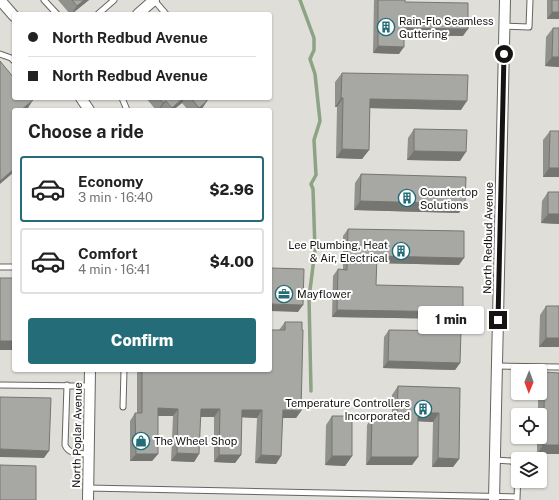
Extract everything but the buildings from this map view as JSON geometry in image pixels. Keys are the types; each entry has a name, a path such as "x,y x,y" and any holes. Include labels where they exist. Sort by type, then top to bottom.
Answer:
{"street":[{"path":"0,0 12,14"},
{"path":"140,12 154,0"},
{"name":"North Redbud Avenue","path":"494,498 505,0"},
{"name":"North Poplar Avenue","path":"88,500 90,372"}],"lane":[{"path":"44,0 55,12"},
{"path":"100,12 114,0"},
{"path":"154,0 164,12"},
{"path":"504,26 529,27 530,0"},
{"path":"0,54 12,59"},
{"path":"0,267 12,267"},
{"path":"497,366 559,367"},
{"path":"123,407 124,372"},
{"path":"0,385 89,386"},
{"path":"67,385 65,445 72,453 89,454"},
{"path":"88,488 517,498 517,464 495,460"}],"waterway":[{"path":"300,0 314,38 314,50 310,59 315,74 320,121 314,140 316,175 311,184 313,189 315,250 309,298 311,391"}],"place":[{"name":"Rain-Flo Seamless Guttering","path":"386,27"},
{"name":"Countertop Solutions","path":"407,198"},
{"name":"Lee Plumbing, Heat & Air, Electrical","path":"401,251"},
{"name":"Mayflower","path":"284,294"},
{"name":"Temperature Controllers Incorporated","path":"423,409"},
{"name":"The Wheel Shop","path":"141,441"}],"route":[{"path":"498,320 504,54"}]}
